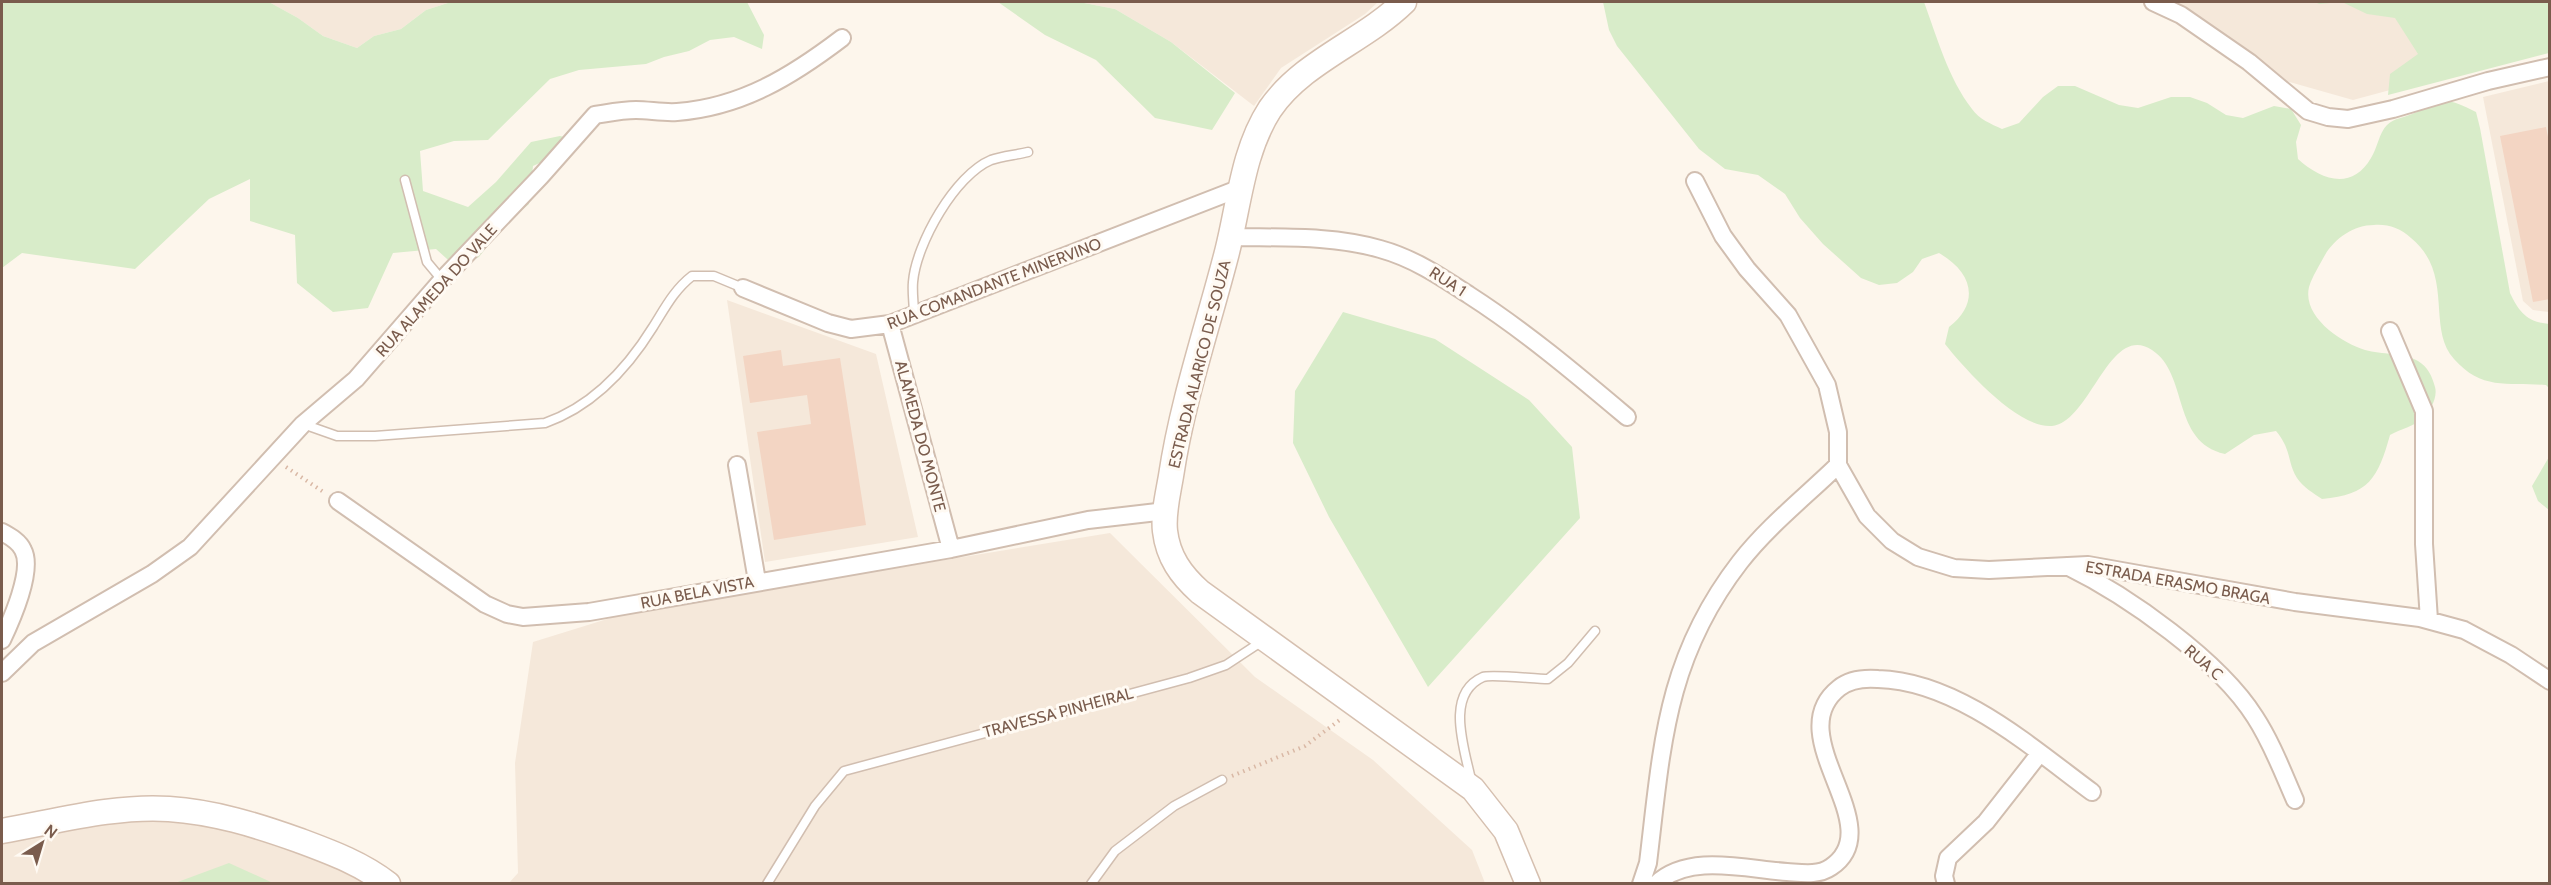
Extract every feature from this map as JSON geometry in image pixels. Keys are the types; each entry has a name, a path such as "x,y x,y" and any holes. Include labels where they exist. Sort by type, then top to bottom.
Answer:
{"main road":[{"name":"ESTRADA ALARICO DE SOUZA","path":"1404,2 1369,31 1306,71 1287,87 1256,133 1231,237 1188,393 1174,458 1165,530 1171,555 1184,578 1473,789 1506,831 1528,884"},
{"path":"2,831 84,816 148,809 196,812 267,829 308,844 362,865 388,884"}],"street":[{"path":"2153,2 2181,15 2249,62 2308,111 2328,117 2348,119 2393,110 2488,81 2550,67"},
{"name":"RUA ALAMEDA DO VALE","path":"271,458 303,424 356,379 442,280 541,176 595,115 635,110 676,112 728,104 770,87 807,65 842,38"},
{"name":"ESTRADA ERASMO BRAGA","path":"1695,181 1723,236 1747,269 1788,315 1827,385 1838,432 1838,465 1867,516 1892,541 1918,558 1953,568 1989,570 2088,565 2195,582 2251,595 2429,620 2464,630 2511,655 2550,681"},
{"name":"RUA COMANDANTE MINERVINO","path":"743,288 828,323 851,329 890,324 1243,187"},
{"name":"RUA 1","path":"1231,237 1339,241 1380,249 1421,264 1506,320 1627,417"},
{"name":"ALAMEDA DO MONTE","path":"890,324 951,549"},
{"path":"2390,332 2424,411 2424,544 2429,620"},
{"path":"2,673 33,643 152,574 190,547 271,458"},
{"path":"737,465 757,581"},
{"path":"1641,884 1648,863 1665,723 1680,667 1698,627 1740,563 1761,538 1838,465"},
{"name":"RUA BELA VISTA","path":"338,501 485,604 507,614 543,617 589,612 951,549 1088,520 1166,510"},
{"path":"2,531 19,544 26,558 20,595 2,640"},
{"name":"RUA C","path":"2067,566 2110,590 2148,617 2196,652 2228,683 2255,716 2295,800"},
{"path":"1656,884 1666,874 1696,865 1819,873 1839,861 1849,839 1849,820 1820,736 1820,719 1825,705 1839,688 1852,681 1892,679 1919,685 1964,703 2040,753 2092,792"},
{"path":"1946,884 1944,876 1948,858 1986,822 2040,753"}],"lane":[{"path":"914,315 913,281 922,247 956,189 974,171 991,160 1028,152"},
{"path":"405,180 427,262 442,280"},
{"path":"303,424 337,436 375,436 545,423 568,415 615,378 652,329 673,295 692,276 714,276 743,288"},
{"path":"1473,789 1459,718 1461,702 1470,687 1484,676 1548,679 1568,663 1595,631"},
{"name":"TRAVESSA PINHEIRAL","path":"767,884 815,806 844,771 1189,678 1226,665 1265,639"},
{"path":"1091,884 1115,851 1174,806 1222,780"}],"path":[{"path":"271,458 338,501"},
{"path":"1222,780 1305,746 1358,707"}],"shaded area":[{"path":"269,2 451,2 426,10 401,29 374,36 357,48 323,36 298,18"},
{"path":"1079,2 1378,2 1365,14 1281,68 1254,106 1171,42 1115,9"},
{"path":"2153,2 2549,2 2505,59 2353,100 2265,75"},
{"path":"2549,81 2549,312 2533,310 2523,301 2483,97"},
{"path":"727,300 876,354 918,537 765,562"},
{"path":"1110,533 1255,677 1373,760 1472,850 1485,883 508,884 518,873 515,763 533,642 633,611"},
{"path":"195,807 385,883 2,883 2,844 56,826"}],"green space":[{"path":"2,2 269,2 298,18 323,36 357,48 374,36 401,29 426,10 451,2 747,2 764,35 762,49 734,37 710,40 689,51 646,64 579,70 550,79 488,140 454,141 420,151 423,191 468,207 496,182 531,142 560,136 585,142 533,166 529,204 503,226 479,257 457,268 436,249 393,253 368,308 333,312 297,283 295,235 250,221 250,179 209,199 135,269 22,253 2,268"},
{"path":"998,2 1079,2 1115,9 1171,42 1235,93 1212,130 1155,118 1096,60 1045,35"},
{"path":"1603,2 1924,2 1956,84 1978,116 2002,129 2019,123 2043,97 2058,86 2075,86 2119,105 2138,108 2171,97 2190,97 2207,103 2226,115 2243,118 2274,106 2291,109 2301,125 2296,142 2298,159 2316,172 2336,179 2355,175 2363,168 2373,154 2384,128 2393,121 2437,103 2449,102 2465,106 2476,112 2480,128 2510,293 2525,315 2535,321 2549,324 2549,388 2546,385 2497,383 2475,376 2464,369 2446,346 2442,332 2437,284 2424,252 2411,238 2398,229 2374,225 2352,230 2329,249 2309,287 2308,298 2312,309 2335,335 2356,347 2372,352 2406,356 2418,361 2429,372 2436,391 2433,404 2422,419 2390,435 2376,473 2361,488 2338,497 2322,499 2297,478 2285,444 2276,431 2254,435 2225,454 2208,447 2196,436 2188,422 2164,361 2152,350 2137,345 2124,350 2112,361 2078,408 2066,420 2052,426 2038,424 2008,408 1978,381 1945,344 1949,327 1966,308 1969,298 1965,278 1959,269 1939,253 1922,259 1913,272 1897,283 1879,285 1861,278 1823,244 1800,218 1785,194 1758,175 1725,169 1699,149 1617,46 1609,30"},
{"path":"2315,2 2342,2 2319,4"},
{"path":"2342,2 2549,2 2549,53 2388,95 2390,74 2418,54 2395,18 2367,14"},
{"path":"1343,312 1435,339 1529,400 1572,447 1580,518 1428,687 1329,517 1293,443 1295,391"},
{"path":"2549,457 2549,510 2538,501 2532,486"},
{"path":"229,863 273,883 175,883"}],"building":[{"path":"2546,127 2550,147 2550,299 2533,302 2500,136"},
{"path":"781,350 783,366 840,358 866,525 774,540 757,432 811,424 807,395 750,403 743,356"}]}
